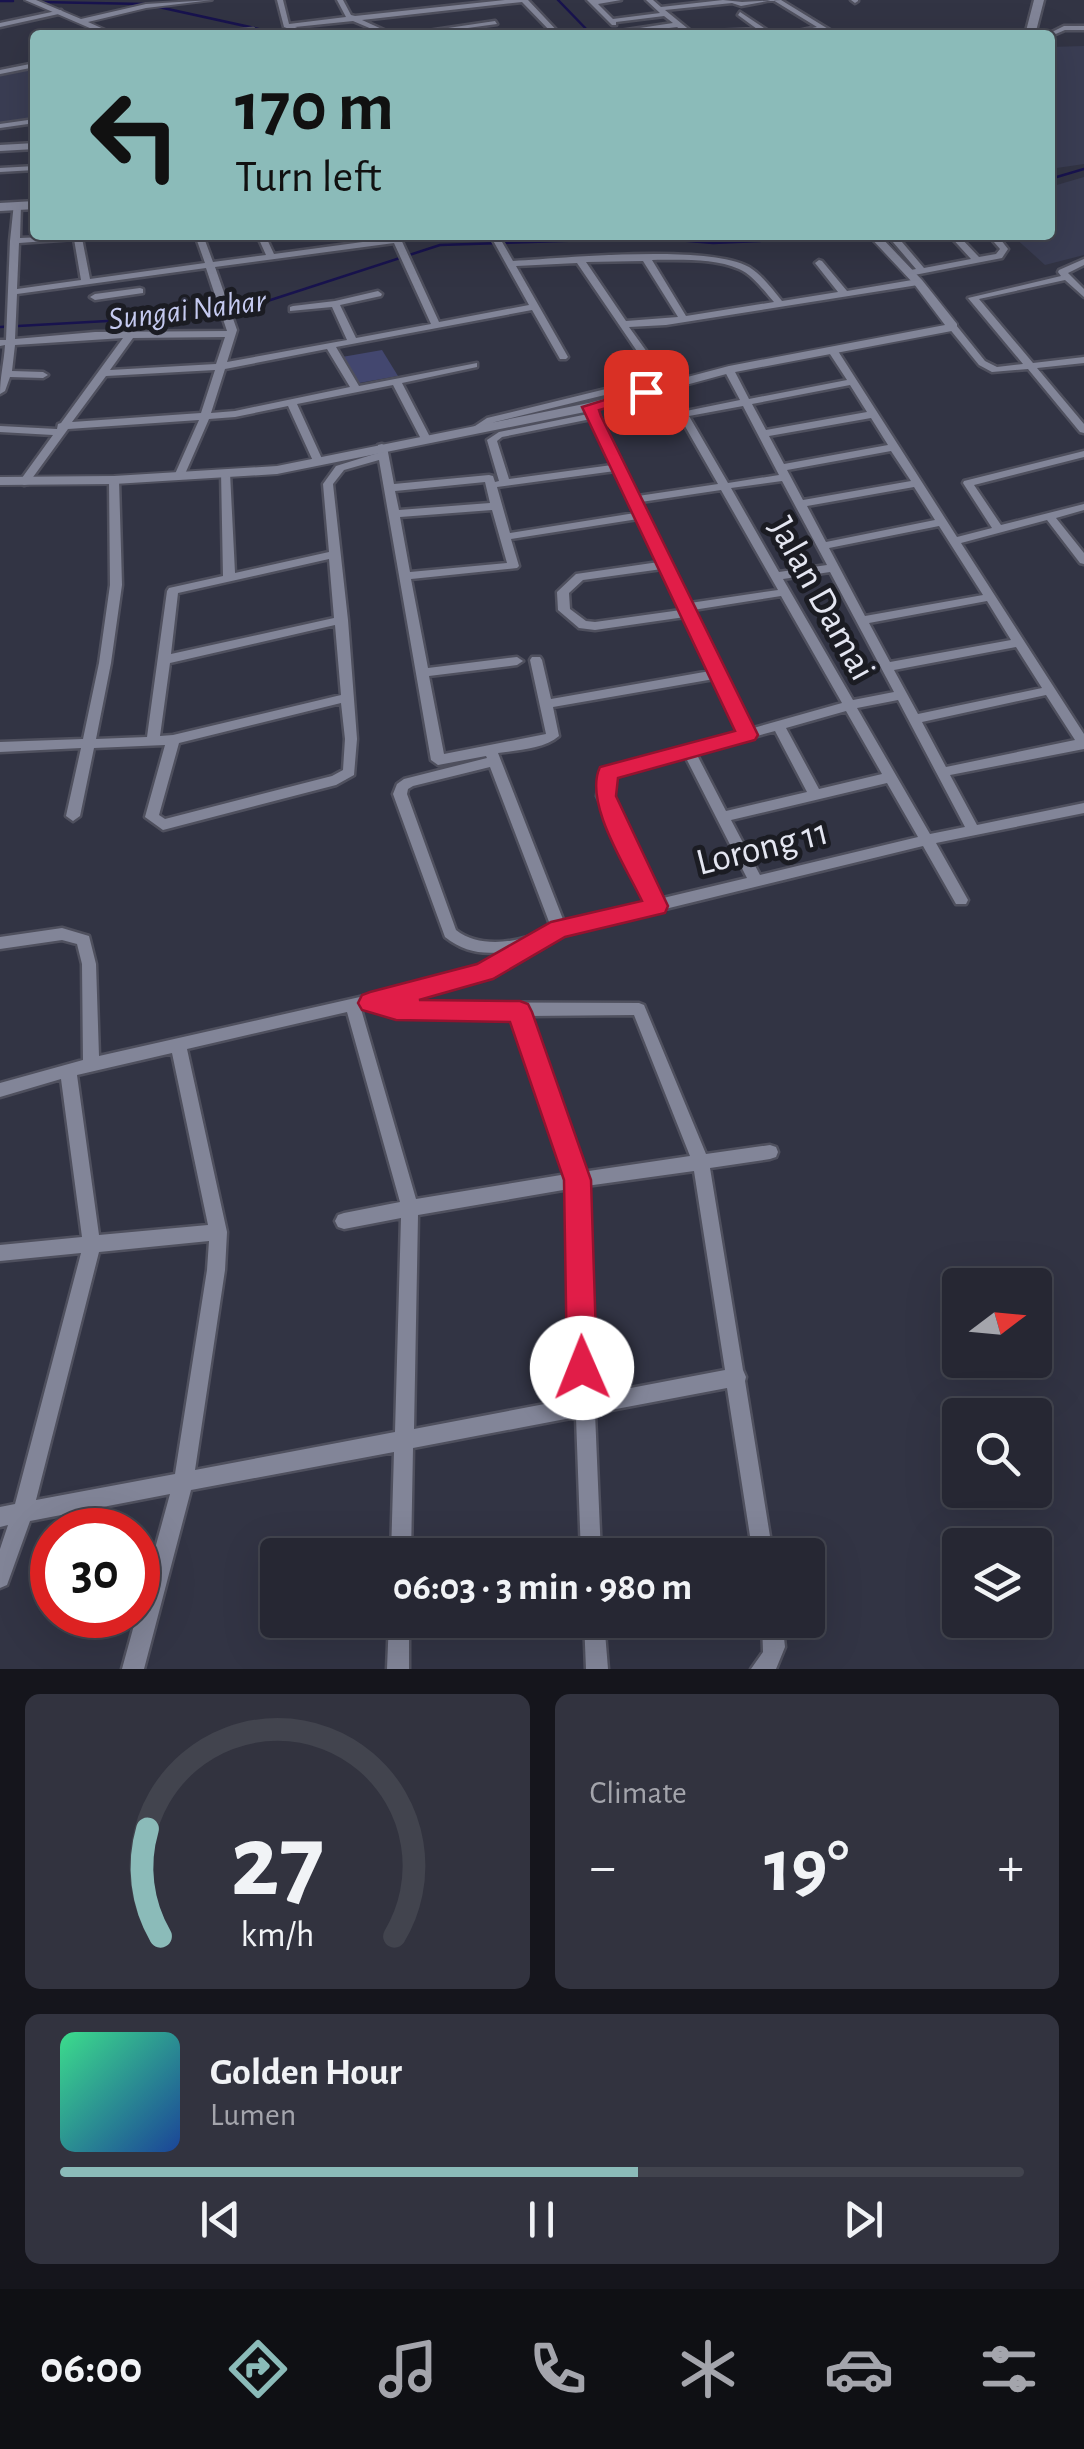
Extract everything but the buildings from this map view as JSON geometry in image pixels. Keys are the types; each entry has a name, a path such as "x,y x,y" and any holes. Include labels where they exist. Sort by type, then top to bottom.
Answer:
{"main road":[{"path":"1031,30 1038,0"},
{"path":"0,148 30,146"},
{"path":"0,207 30,205"}],"street":[{"path":"29,0 90,19 106,30"},
{"path":"90,19 158,4 208,0"},
{"path":"280,0 286,26"},
{"path":"340,0 346,14 380,30"},
{"path":"402,0 406,12"},
{"path":"286,26 523,0 553,30"},
{"path":"592,1 618,0"},
{"path":"649,0 686,30"},
{"path":"611,20 695,2 773,0 826,30"},
{"path":"592,1 620,30"},
{"path":"478,4 501,30"},
{"path":"0,25 61,12"},
{"path":"740,14 764,30"},
{"path":"439,30 495,23"},
{"path":"643,30 676,25"},
{"path":"286,26 298,30"},
{"path":"368,30 375,28"},
{"path":"811,30 822,28"},
{"path":"1055,32 1084,28"},
{"path":"0,72 30,65"},
{"path":"0,126 30,122"},
{"path":"2,184 1,170 30,168"},
{"path":"0,390 7,374 5,343 12,324 17,205"},
{"path":"0,248 51,240"},
{"path":"79,240 86,282"},
{"path":"180,474 204,419 231,334 201,240"},
{"path":"263,240 271,257"},
{"path":"323,240 328,250"},
{"path":"498,240 563,358"},
{"path":"878,240 916,275"},
{"path":"894,240 952,327 989,369 1084,360"},
{"path":"958,240 978,261"},
{"path":"624,324 844,293 1004,252 996,240"},
{"path":"14,292 210,264 401,245 436,324"},
{"path":"580,260 642,352"},
{"path":"510,264 647,260 738,265 780,304"},
{"path":"647,260 684,318"},
{"path":"1084,262 1062,272 1084,294"},
{"path":"820,263 844,293"},
{"path":"134,275 146,306"},
{"path":"1066,278 982,294 974,300 1084,430"},
{"path":"94,297 140,291"},
{"path":"293,310 378,294"},
{"path":"335,304 353,342"},
{"path":"102,373 218,367 534,307"},
{"path":"404,576 513,566 498,506 492,440 499,435 592,412 666,386 729,370 952,327"},
{"path":"5,343 130,335 231,334"},
{"path":"24,482 130,335"},
{"path":"331,347 356,389"},
{"path":"833,351 1084,744 942,772"},
{"path":"0,429 204,419 474,365"},
{"path":"729,370 974,832"},
{"path":"7,374 43,375"},
{"path":"396,381 425,438"},
{"path":"684,414 854,382"},
{"name":"Jalan Damai","path":"666,386 961,900"},
{"path":"477,428 490,420 610,392"},
{"path":"291,403 318,462"},
{"path":"172,740 152,817 163,825 346,776 352,767 342,620 332,555 330,478 340,468 425,438 592,412"},
{"path":"592,412 747,735"},
{"path":"762,434 874,414"},
{"path":"634,500 726,486 895,448"},
{"path":"0,482 225,473 383,451"},
{"path":"383,451 438,760 493,756"},
{"path":"998,529 968,483 1084,454"},
{"path":"390,488 485,478 499,484 618,467"},
{"path":"225,473 229,577"},
{"path":"74,816 105,663 116,585 114,480"},
{"path":"800,504 917,482"},
{"path":"393,514 498,506"},
{"path":"954,541 1084,507"},
{"path":"505,536 641,515"},
{"path":"1049,516 1084,561"},
{"path":"822,546 942,522"},
{"path":"153,741 173,590 332,555"},
{"path":"665,565 580,577 564,592 564,610 583,625 595,626 786,592"},
{"path":"777,576 834,568"},
{"path":"862,620 990,597"},
{"path":"163,660 342,620"},
{"path":"886,667 1019,642"},
{"path":"536,660 552,736 410,782 400,794 450,933 464,944 484,949 543,939"},
{"path":"422,672 517,661"},
{"path":"547,704 718,674"},
{"path":"914,719 1050,690"},
{"path":"656,906 603,786 607,772 901,695"},
{"path":"0,747 172,740 346,698"},
{"path":"779,726 815,795"},
{"path":"688,750 755,880"},
{"path":"493,756 559,929"},
{"path":"722,817 891,777"},
{"name":"Lorong 11","path":"0,1090 68,1070 362,1005 484,972 559,929 927,840 1084,808"},
{"path":"0,943 62,934 84,940 89,964 91,1065"},
{"path":"401,1538 410,1207 362,1005 396,1010 520,1012 639,1009 701,1162 761,1538"},
{"path":"520,1012 578,1180 590,1538"},
{"path":"133,1669 183,1482 216,1270 218,1232 178,1046"},
{"path":"0,1578 23,1512 92,1244 68,1070"},
{"path":"344,1221 410,1207 770,1152"},
{"path":"0,1252 218,1232"},
{"path":"0,1516 737,1377"},
{"path":"398,1669 399,1638"},
{"path":"595,1638 597,1669"},
{"path":"762,1669 772,1659 774,1638"}],"shaded area":[{"path":"1084,46 1084,164 1055,168 1055,47"},
{"path":"30,70 30,120 0,124 0,76"},
{"path":"1084,177 1084,255 1045,265 1018,240 1055,240 1055,186"},
{"path":"382,350 398,376 359,383 342,357"}],"waterway":[{"path":"558,0 587,30"},
{"path":"0,1 13,1"},
{"path":"40,2 145,4 263,30"},
{"path":"1055,178 1084,169"},
{"name":"Sungai Nahar","path":"0,327 161,318 246,308 440,245 591,240"},
{"name":"Sungai Nahar","path":"676,240 764,240"}],"route":[{"path":"582,1368 578,1180 520,1012 396,1010 370,1003 484,972 559,929 656,906 604,796 607,772 747,735 590,407 646,392"}]}
